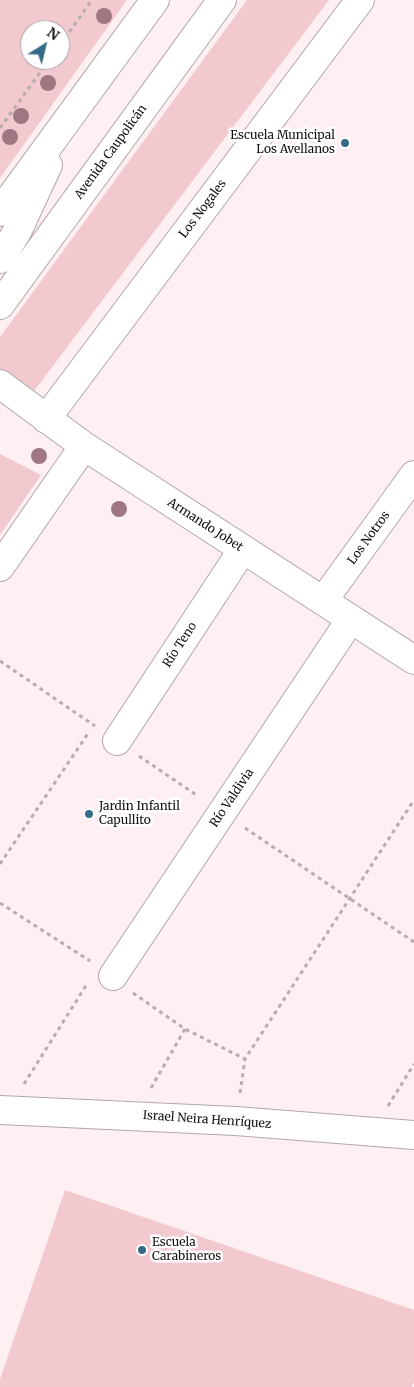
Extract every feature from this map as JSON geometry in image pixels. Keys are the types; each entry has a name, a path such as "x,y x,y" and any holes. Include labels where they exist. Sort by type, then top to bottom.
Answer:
{"street":[{"path":"0,212 155,0"},
{"name":"Avenida Caupolicán","path":"0,305 222,0"},
{"name":"Los Nogales","path":"46,419 360,0"},
{"path":"0,259 18,230 40,186 63,126"},
{"name":"Armando Jobet","path":"0,384 84,446 414,660"},
{"path":"0,567 84,446"},
{"name":"Los Notros","path":"323,601 414,475"},
{"name":"Río Teno","path":"117,741 243,549"},
{"name":"Río Valdivia","path":"105,971 351,619"},
{"name":"Israel Neira Henríquez","path":"4,1110 236,1121 414,1135"}],"path":[{"path":"70,31 92,0"},
{"path":"0,128 42,70"},
{"path":"0,864 94,725"},
{"path":"236,1121 245,1059 414,800"},
{"path":"0,903 105,971 136,996 185,1029 245,1059"},
{"path":"4,1110 105,971"},
{"path":"136,1115 185,1029"},
{"path":"371,1133 414,1064"}],"shaded area":[{"path":"0,0 127,0 0,178"},
{"path":"247,0 329,0 31,395 0,373 0,337"},
{"path":"0,454 41,475 0,535"},
{"name":"Escuela Carabineros","path":"65,1190 414,1310 414,1381 412,1387 0,1387 0,1379"}],"place":[{"name":"Escuela Municipal Los Avellanos","path":"345,143"},
{"name":"Jardin Infantil Capullito","path":"89,814"},
{"name":"Escuela Carabineros","path":"142,1250"}]}
